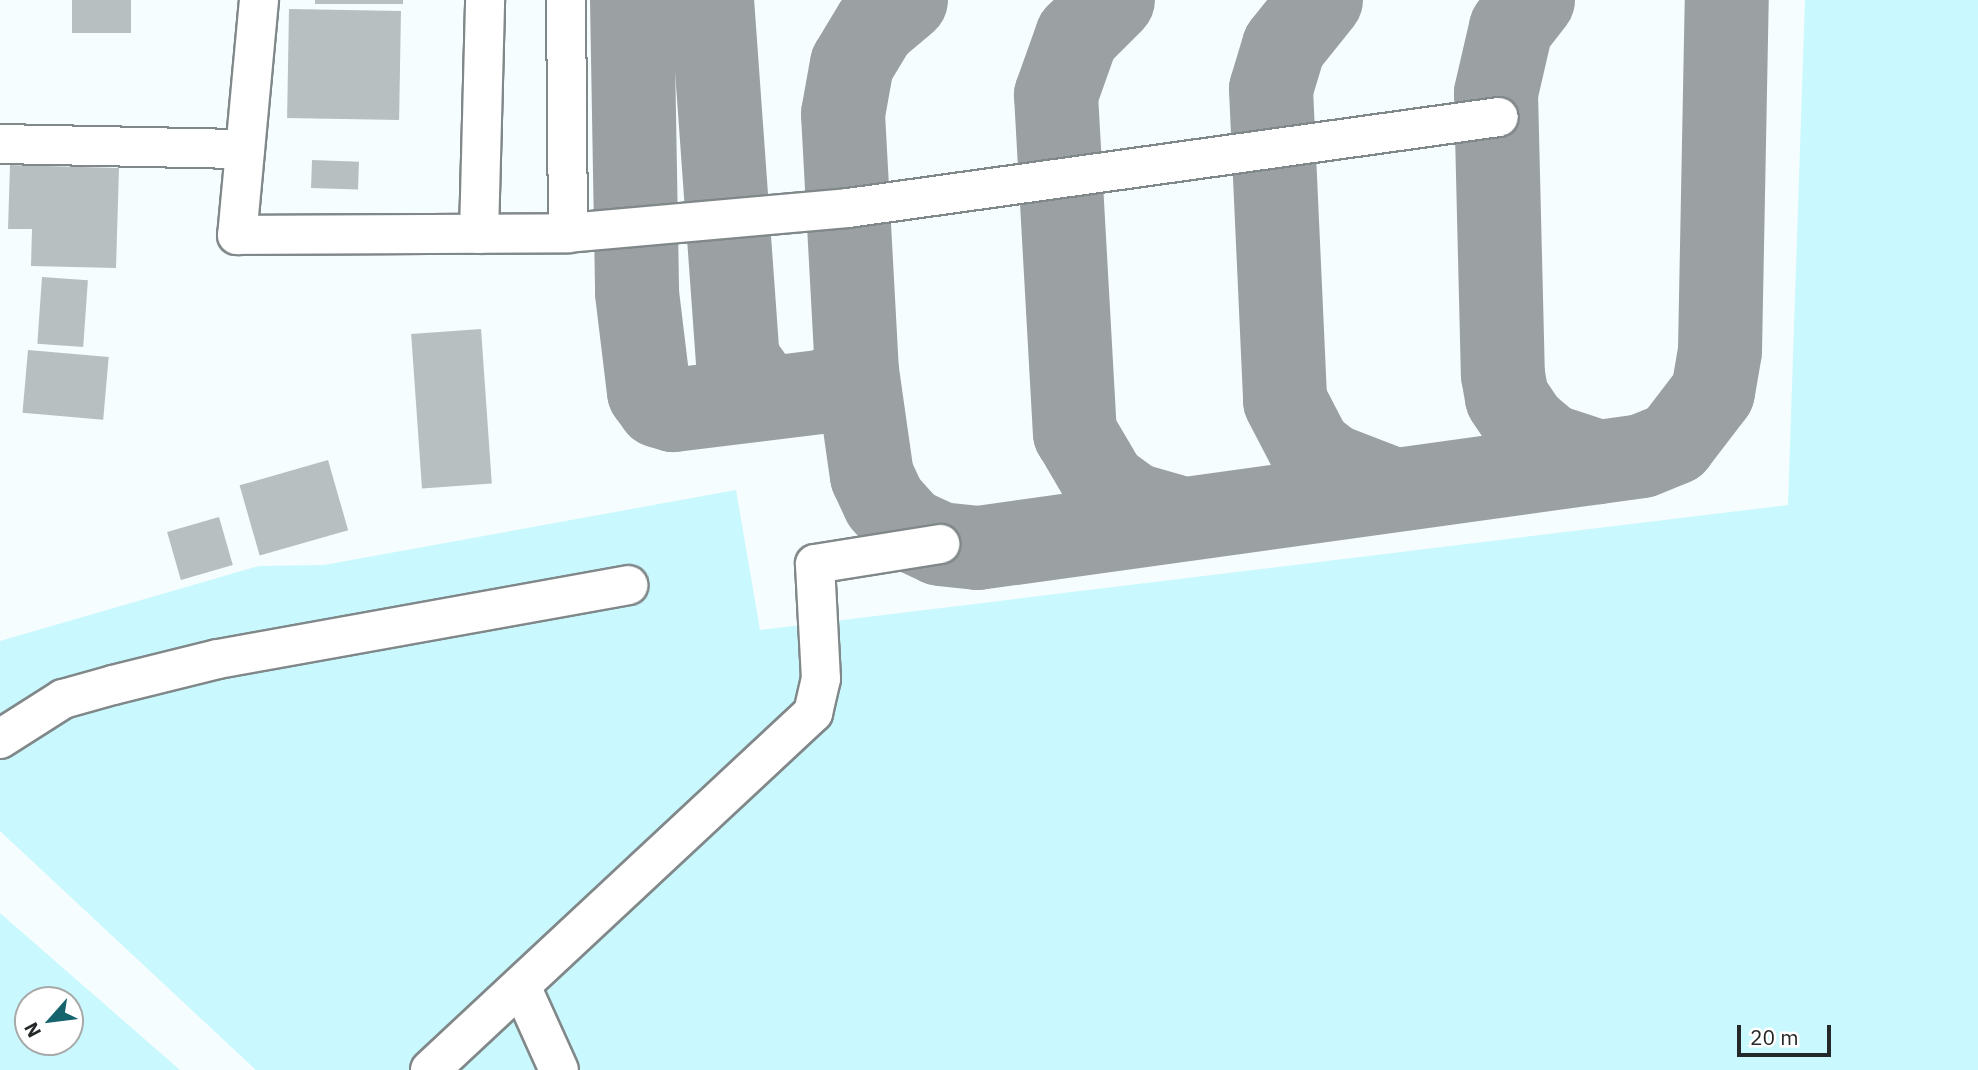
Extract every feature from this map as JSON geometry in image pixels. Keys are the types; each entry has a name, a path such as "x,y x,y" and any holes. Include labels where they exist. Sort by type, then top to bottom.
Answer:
{"lane":[{"path":"259,0 237,235 568,233 848,208 1499,117"},
{"path":"480,234 485,0"},
{"path":"566,0 568,233"},
{"path":"0,144 245,149"},
{"path":"430,1070 813,713 821,679 815,564 940,544"},
{"path":"0,739 63,699 218,659 628,585"},
{"path":"520,986 559,1070"}],"shaded area":[{"path":"1805,0 1978,0 1978,1070 256,1070 0,831 0,641 259,566 324,565 736,490 760,630 1788,505"},
{"path":"0,913 84,986 14,986 14,1056 84,1056 84,986 180,1070 0,1070"}],"building":[{"path":"72,0 131,0 131,33 72,33"},
{"path":"315,0 403,0 403,4 315,4"},
{"path":"289,9 401,11 399,120 287,118"},
{"path":"312,160 359,162 358,190 311,188"},
{"path":"10,165 119,168 116,268 31,266 32,229 8,229"},
{"path":"42,277 88,280 83,347 37,344"},
{"path":"481,329 492,484 422,489 411,334"},
{"path":"28,350 109,357 103,420 23,413"},
{"path":"328,460 348,530 260,556 240,485"},
{"path":"219,517 233,565 181,580 167,532"}],"taxiway":[{"path":"632,0 637,293 649,392 659,406 673,410 828,391 857,371"},
{"path":"712,0 738,360 765,398"},
{"path":"906,0 875,26 852,64 843,114 857,371 872,476 884,502 908,529 940,544 978,548 1642,456 1674,443 1713,392 1720,351 1727,0"},
{"path":"1113,0 1077,36 1056,95 1075,433 1105,484 1134,505 1173,516"},
{"path":"1321,0 1284,46 1271,89 1285,401 1310,449 1332,466 1389,488"},
{"path":"1533,0 1511,28 1496,93 1503,375 1507,398 1526,426 1550,446 1599,462"}]}
